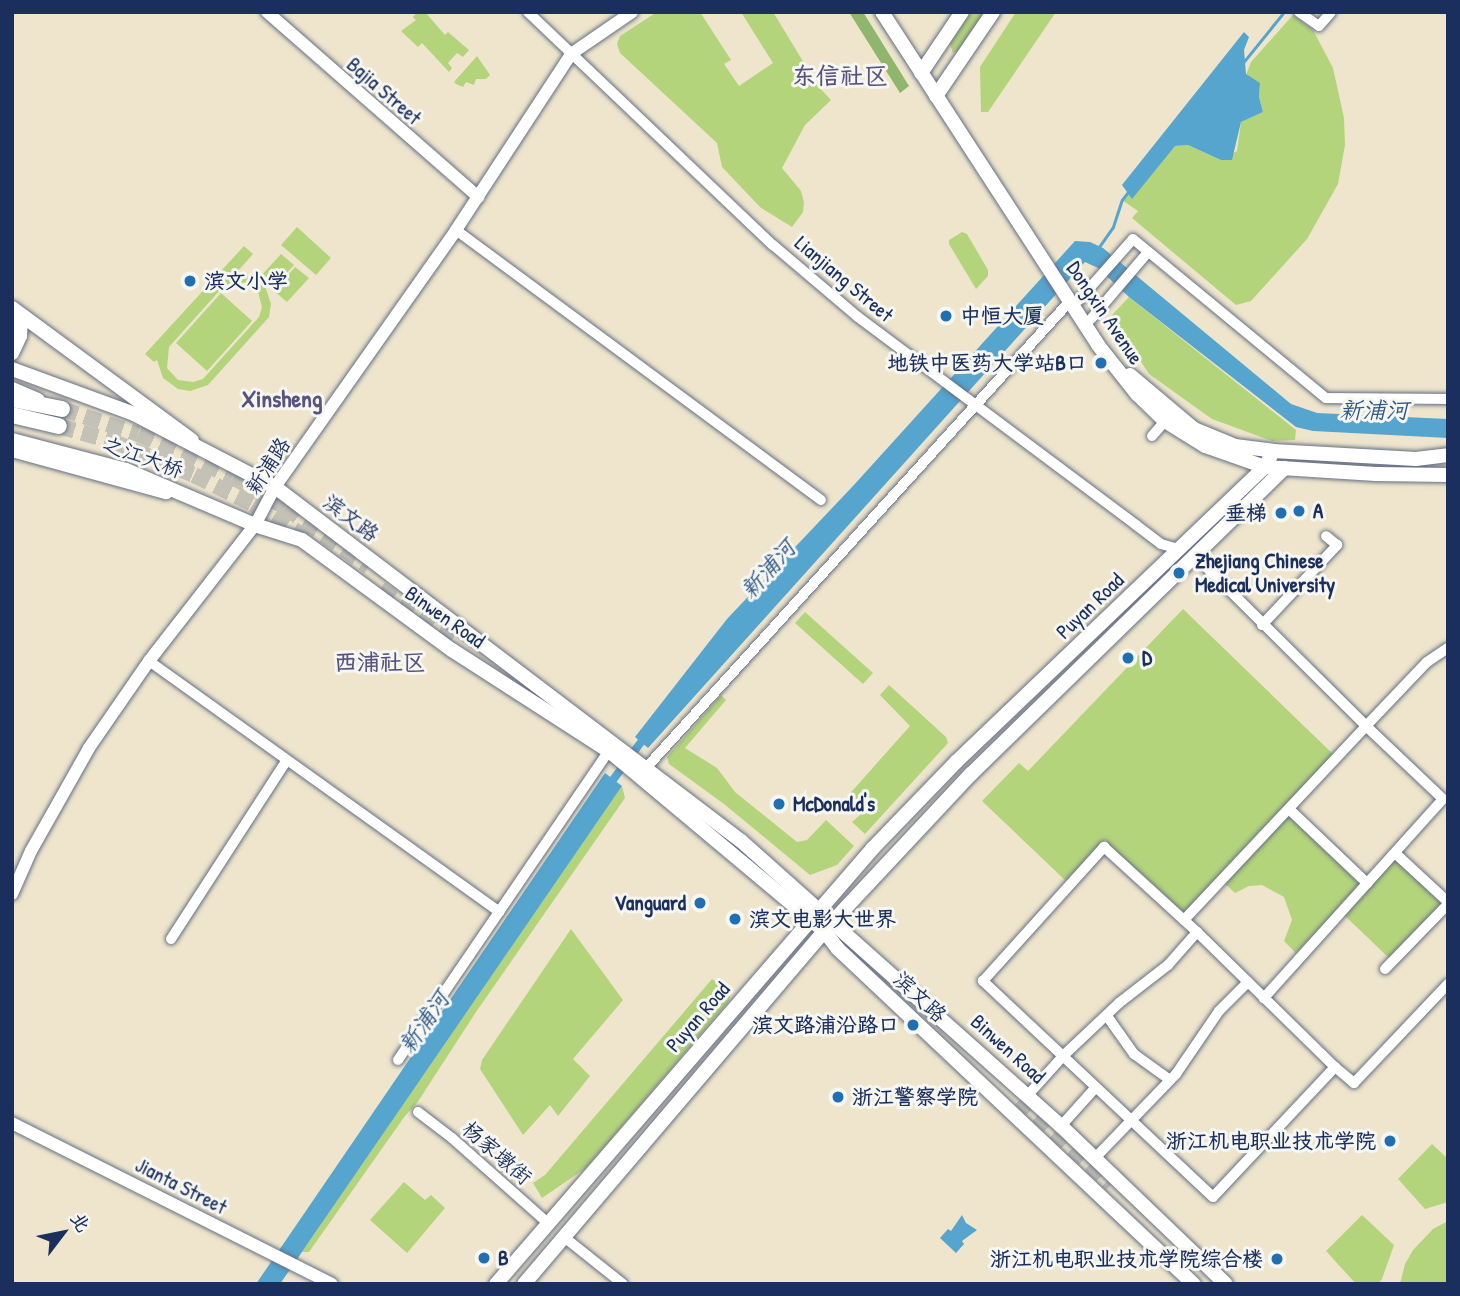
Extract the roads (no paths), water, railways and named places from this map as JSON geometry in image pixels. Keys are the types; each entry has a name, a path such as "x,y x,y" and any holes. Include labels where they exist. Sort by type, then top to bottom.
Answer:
{"highway":[{"path":"12,399 57,408"},
{"path":"12,415 59,426"}],"main road":[{"name":"Dongxin Avenue","path":"882,12 923,69 1050,262 1116,370 1165,421 1205,446 1265,467 1448,475"},
{"name":"Dongxin Avenue","path":"892,12 923,69"},
{"path":"923,69 962,12"},
{"path":"938,92 993,12"},
{"name":"Dongxin Avenue","path":"1070,294 1132,378 1174,415 1194,429 1218,440 1273,451 1448,463"},
{"name":"滨文路","path":"12,308 146,403 191,439 275,486 648,774 829,926 838,949 1194,1284"},
{"path":"12,315 21,321 20,337 12,353"},
{"name":"之江大桥","path":"12,369 134,414 230,463"},
{"path":"12,389 57,408"},
{"path":"12,422 59,426"},
{"name":"之江大桥","path":"12,440 126,470 254,525"},
{"path":"12,450 207,504"},
{"path":"1273,451 1285,468"},
{"name":"Puyan Road","path":"496,1284 815,914 956,762 1265,467 1273,451"},
{"name":"Dongxin Avenue","path":"1416,459 1448,455"},
{"name":"Puyan Road","path":"524,1284 829,926 971,774 1285,468"},
{"name":"Dongxin Avenue","path":"1404,474 1448,483"},
{"name":"Binwen Road","path":"254,525 302,540 452,650 612,748"},
{"name":"Binwen Road","path":"829,926 1061,1125 1226,1284"}],"street":[{"name":"Bajia Street","path":"267,12 478,197"},
{"name":"Lianjiang Street","path":"528,12 772,245 941,382 1161,544 1179,549"},
{"name":"新浦路","path":"12,894 58,800 149,661 254,525 275,486 456,230 571,54 632,12"},
{"path":"1301,13 1319,26 1331,12"},
{"path":"456,230 821,500"},
{"path":"648,774 1070,294 1102,274 1133,239 1326,398 1448,399"},
{"path":"1091,319 1148,252"},
{"path":"1152,436 1165,421"},
{"path":"1262,625 1336,545 1326,536"},
{"path":"1161,544 1165,562"},
{"path":"1196,557 1366,726 1445,798 1264,998"},
{"path":"1184,920 1427,662 1448,648"},
{"path":"149,661 499,912"},
{"path":"398,1060 612,748"},
{"path":"171,939 287,760"},
{"path":"1289,808 1367,883"},
{"path":"1335,1067 1213,1196 983,981 1104,847 1198,932 1354,1083 1448,985"},
{"path":"1385,969 1448,903 1395,853"},
{"path":"1028,1096 1063,1056 1168,965 1198,932"},
{"path":"1095,1158 1170,1080 1219,1011 1248,982"},
{"path":"1107,1016 1134,1054 1170,1080"},
{"path":"1061,1125 1096,1087"},
{"name":"杨家墩街","path":"418,1112 452,1138 549,1224"},
{"name":"Jianta Street","path":"12,1123 332,1284"},
{"path":"564,1237 624,1284"}],"water":[{"path":"1244,32 1249,37 1244,50 1246,74 1260,83 1259,97 1263,112 1241,122 1232,160 1221,160 1188,145 1175,146 1132,199 1122,185"},
{"path":"1075,241 1090,242 1103,248 1291,404 1317,413 1448,419 1448,438 1313,431 1296,427 1129,297 1098,268 1085,262 648,748 635,737 727,619 853,486"},
{"path":"605,773 622,786 280,1284 256,1284"},
{"path":"962,1215 966,1223 977,1230 962,1241 964,1244 956,1253 940,1238 948,1229 951,1231"}],"waterway":[{"path":"1242,64 1284,12"},
{"path":"1099,247 1113,227 1122,200 1128,192"},
{"name":"新浦河","path":"607,788 647,734"}],"tunnel":[{"path":"62,409 138,434 233,477 285,507 369,567"},
{"path":"59,426 111,441 194,475 253,504 313,542"},
{"path":"380,589 455,644"},
{"path":"693,814 756,862"},
{"path":"1020,1099 1111,1184"}],"place":[{"name":"滨文小学","path":"190,281"},
{"name":"中恒大厦","path":"946,316"},
{"name":"地铁中医药大学站B口","path":"1101,363"},
{"name":"A","path":"1299,511"},
{"name":"垂梯","path":"1281,513"},
{"name":"Zhejiang Chinese Medical University","path":"1179,573"},
{"name":"D","path":"1128,658"},
{"name":"McDonald's","path":"779,804"},
{"name":"Vanguard","path":"700,903"},
{"name":"滨文电影大世界","path":"735,919"},
{"name":"滨文路浦沿路口","path":"913,1025"},
{"name":"浙江警察学院","path":"838,1097"},
{"name":"浙江机电职业技术学院","path":"1390,1141"},
{"name":"B","path":"484,1258"},
{"name":"浙江机电职业技术学院综合楼","path":"1277,1259"}],"district":[{"name":"东信社区","path":"840,76"},
{"name":"Xinsheng","path":"282,399"},
{"name":"西浦社区","path":"380,662"}]}
